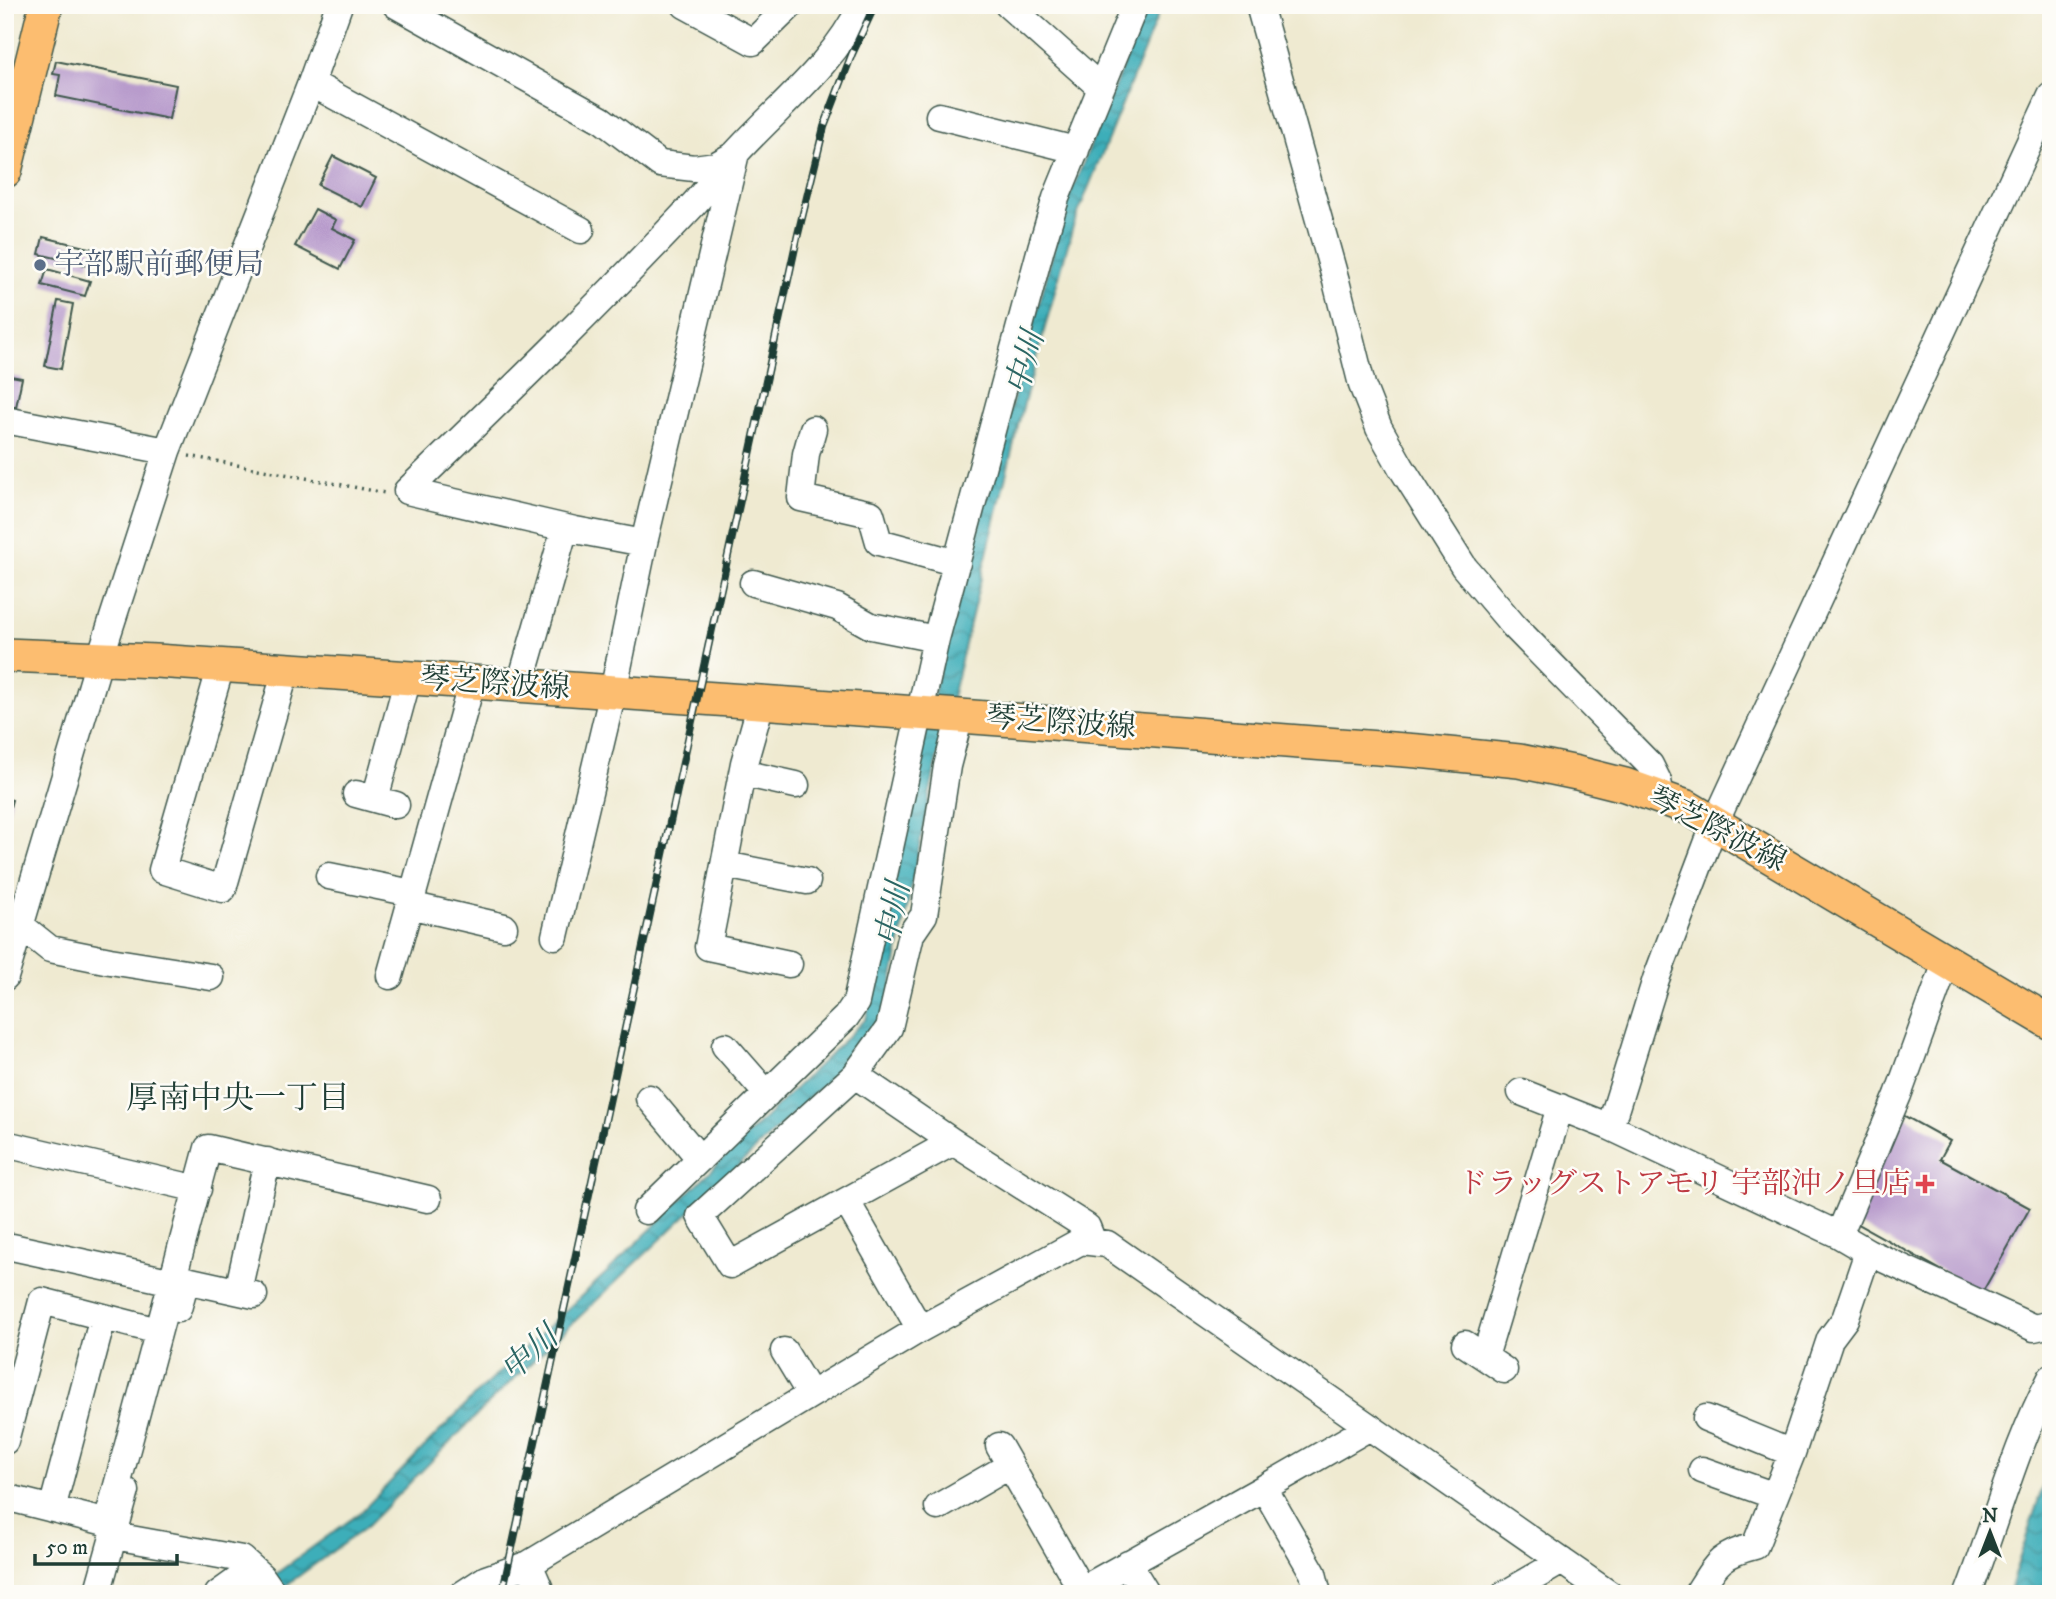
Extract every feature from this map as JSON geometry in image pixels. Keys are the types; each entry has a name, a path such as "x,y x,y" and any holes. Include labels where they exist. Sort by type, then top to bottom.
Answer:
{"main road":[{"path":"5,171 46,5"},
{"name":"琴芝際波線","path":"5,654 520,685 1418,751 1519,761 1613,782 1687,807 2051,1023"}],"street":[{"path":"5,977 100,658 167,451 339,5"},
{"path":"396,5 602,120 660,164 694,168 716,165 736,153"},
{"path":"685,5 753,43 791,5"},
{"path":"407,491 541,361 694,204 736,153 838,47 863,5"},
{"path":"1008,5 1101,88"},
{"path":"1259,5 1336,281 1362,385 1379,428 1407,478 1464,567 1514,626 1650,765 1658,781 1661,797"},
{"path":"646,1211 846,1017 924,915 947,766 940,715 936,639 1056,198 1133,6"},
{"path":"311,83 581,230"},
{"path":"1610,1127 1656,979 1715,823 2051,96"},
{"path":"939,116 1076,150"},
{"path":"555,936 736,153"},
{"path":"5,420 167,451"},
{"path":"813,429 806,454 801,498 872,514 879,542 957,563"},
{"path":"407,491 565,528 644,543"},
{"path":"520,685 565,528"},
{"path":"754,583 836,607 871,626 936,639"},
{"path":"220,666 162,870 223,889 286,670"},
{"path":"376,799 408,678"},
{"path":"390,976 472,682"},
{"path":"761,703 743,773 708,947 789,964"},
{"path":"940,715 885,966 889,1028 855,1075 700,1216 730,1265 953,1142"},
{"path":"743,773 796,785"},
{"path":"725,865 807,881"},
{"path":"329,876 504,927"},
{"path":"20,925 50,949 210,977"},
{"path":"1839,1235 1898,1095 1947,960"},
{"path":"724,1046 767,1094"},
{"path":"855,1075 953,1142 1087,1227 1093,1242"},
{"path":"1521,1092 1610,1127 1839,1235 1868,1252 2034,1328 2051,1324"},
{"path":"649,1098 700,1159"},
{"path":"1484,1357 1560,1107"},
{"path":"5,1144 198,1189"},
{"path":"97,1594 158,1331 208,1148 428,1199"},
{"path":"114,1523 186,1280 246,1293 267,1161"},
{"path":"847,1202 920,1329"},
{"path":"463,1594 486,1578 529,1564 920,1329 1081,1241 1107,1244 1609,1594"},
{"path":"12,1247 173,1282"},
{"path":"1697,1594 1717,1562 1740,1550 1755,1546 1792,1453 1830,1339 1844,1319 1868,1252"},
{"path":"5,1441 42,1301 158,1331"},
{"path":"52,1508 103,1317"},
{"path":"784,1352 810,1394"},
{"path":"1968,1594 2023,1439 2051,1378"},
{"path":"1706,1418 1792,1453"},
{"path":"938,1507 1004,1456 1078,1592 1370,1427"},
{"path":"1702,1470 1775,1496"},
{"path":"1264,1488 1313,1573 1318,1594"},
{"path":"5,1497 114,1523 242,1559 263,1580 218,1594"},
{"path":"1505,1594 1562,1561"},
{"path":"1128,1563 1147,1594"},
{"path":"529,1564 542,1594"}],"path":[{"path":"167,451 401,496 407,491"}],"water":[{"name":"中川","path":"1148,5 1162,5 1073,226 1020,418 936,763 883,1028 495,1397 366,1527 274,1594 248,1594 361,1512 479,1391 605,1274 866,1019 936,684 1066,205"},
{"path":"2051,1461 2051,1594 2008,1594"}],"building":[{"path":"56,61 176,85 169,119 56,96 60,75 53,74"},
{"path":"333,156 376,178 362,207 318,185"},
{"path":"315,209 336,220 332,228 355,240 340,269 295,246"},
{"path":"43,237 93,249 89,266 39,254"},
{"path":"47,269 90,281 85,296 42,285"},
{"path":"58,301 73,304 61,369 45,366"},
{"path":"5,375 22,378 16,407 5,404"},
{"path":"5,798 12,800 6,822 5,822"},
{"name":"ドラッグストアモリ 宇部沖ノ旦店","path":"1903,1115 1950,1141 1940,1159 2030,1208 1982,1293 1846,1217"}],"railway":[{"path":"502,1594 798,234 824,127 852,54 875,5"}],"place":[{"name":"宇部駅前郵便局","path":"40,265"},
{"name":"ドラッグストアモリ 宇部沖ノ旦店","path":"1925,1184"}],"district":[{"name":"厚南中央一丁目","path":"238,1099"}]}
